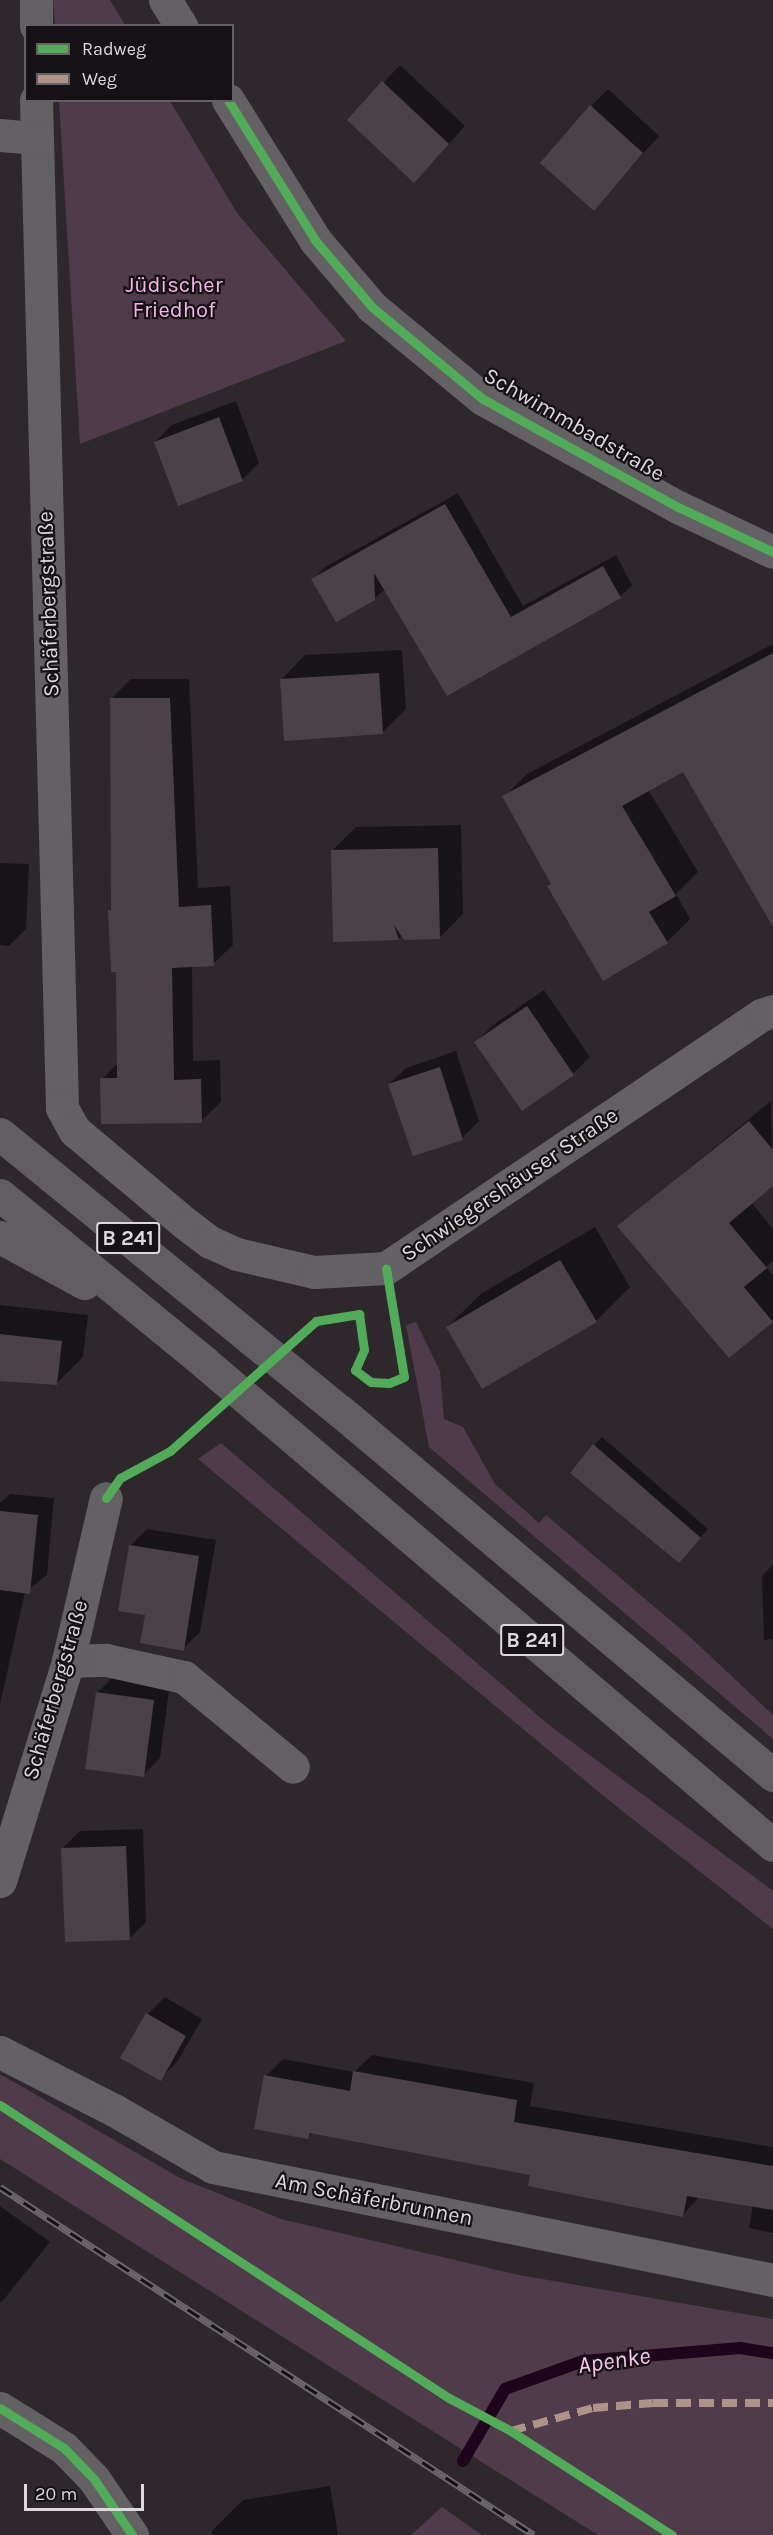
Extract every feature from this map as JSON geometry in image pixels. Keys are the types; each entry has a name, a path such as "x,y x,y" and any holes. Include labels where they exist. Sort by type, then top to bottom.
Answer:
{"highway":[{"name":"B 241","path":"0,1134 340,1411 773,1775"},
{"path":"0,1195 155,1320"},
{"name":"B 241","path":"0,1237 155,1320 773,1845"}],"street":[{"path":"36,0 36,24"},
{"path":"165,0 180,24"},
{"name":"Schäferbergstraße","path":"36,102 63,1108"},
{"name":"Schwimmbadstraße","path":"229,102 315,240 372,307 483,399 678,507 773,552"},
{"path":"0,135 36,138"},
{"name":"Schwiegershäuser Straße","path":"63,1108 75,1131 89,1147 210,1242 289,1269 314,1272 386,1268 761,1015 773,1011"},
{"name":"Schäferbergstraße","path":"0,1881 68,1661 106,1498"},
{"path":"68,1661 106,1660 184,1677 293,1767"},
{"name":"Am Schäferbrunnen","path":"0,2052 114,2110 213,2167 773,2280"},
{"path":"0,2408 64,2448 94,2479 132,2535"}],"green space":[{"path":"53,0 110,0 124,24 55,24"},
{"name":"Jüdischer Friedhof","path":"59,102 171,102 237,213 346,341 80,444"},
{"path":"416,1322 440,1371 444,1419 463,1427 495,1484 539,1523 546,1515 690,1637 773,1715 773,1739 429,1447 406,1325"},
{"path":"221,1443 549,1725 773,1891 773,1929 606,1798 198,1459"},
{"path":"0,2074 180,2178 281,2219 519,2275 773,2319 773,2535 598,2535 0,2159"},
{"path":"442,2507 482,2535 411,2535"}],"building":[{"path":"382,81 449,144 414,183 347,120"},
{"path":"590,105 643,153 594,211 540,163"},
{"path":"219,417 243,481 178,506 154,442"},
{"path":"445,504 511,617 603,566 621,598 447,696 374,573 375,600 336,622 311,579"},
{"path":"773,653 773,927 683,772 622,806 676,896 649,912 668,943 603,981 547,886 551,884 502,796"},
{"path":"379,673 383,734 284,741 280,679"},
{"path":"110,698 170,698 179,907 211,905 214,966 172,968 174,1080 201,1079 202,1123 101,1124 100,1078 117,1078 116,972 111,972 108,910 111,910"},
{"path":"438,848 440,939 404,940 394,925 399,940 333,942 331,850"},
{"path":"527,1006 574,1075 522,1111 474,1042"},
{"path":"440,1067 463,1140 413,1156 388,1084"},
{"path":"749,1121 773,1150 773,1186 729,1223 767,1268 744,1287 773,1322 729,1358 617,1226"},
{"path":"560,1260 597,1322 482,1389 446,1327"},
{"path":"0,1334 62,1341 57,1385 0,1381"},
{"path":"593,1444 701,1538 679,1563 570,1473"},
{"path":"0,1511 38,1515 30,1594 0,1590"},
{"path":"129,1545 199,1556 184,1651 140,1643 145,1615 118,1611"},
{"path":"96,1692 154,1700 144,1777 85,1769"},
{"path":"126,1846 130,1940 65,1942 61,1848"},
{"path":"146,2013 186,2036 161,2081 120,2058"},
{"path":"353,2071 517,2100 514,2122 773,2166 773,2210 687,2196 683,2217 528,2186 530,2175 310,2133 308,2139 254,2129 264,2075 350,2091"}],"waterway":[{"name":"Apenke","path":"463,2461 505,2389 583,2361 740,2348 773,2353"}],"railway":[{"path":"0,2187 534,2535"}],"marked path":[{"path":"511,2431 593,2408 653,2403 773,2403"}],"cycle path":[{"path":"229,102 315,240 372,307 483,399 678,507 773,552"},
{"path":"106,1498 120,1478 170,1451 316,1321 359,1314 364,1350 355,1370 371,1382 389,1383 404,1377 386,1268"},
{"path":"0,2105 449,2398 511,2431 672,2535"},
{"path":"0,2408 64,2448 94,2479 132,2535"}]}
